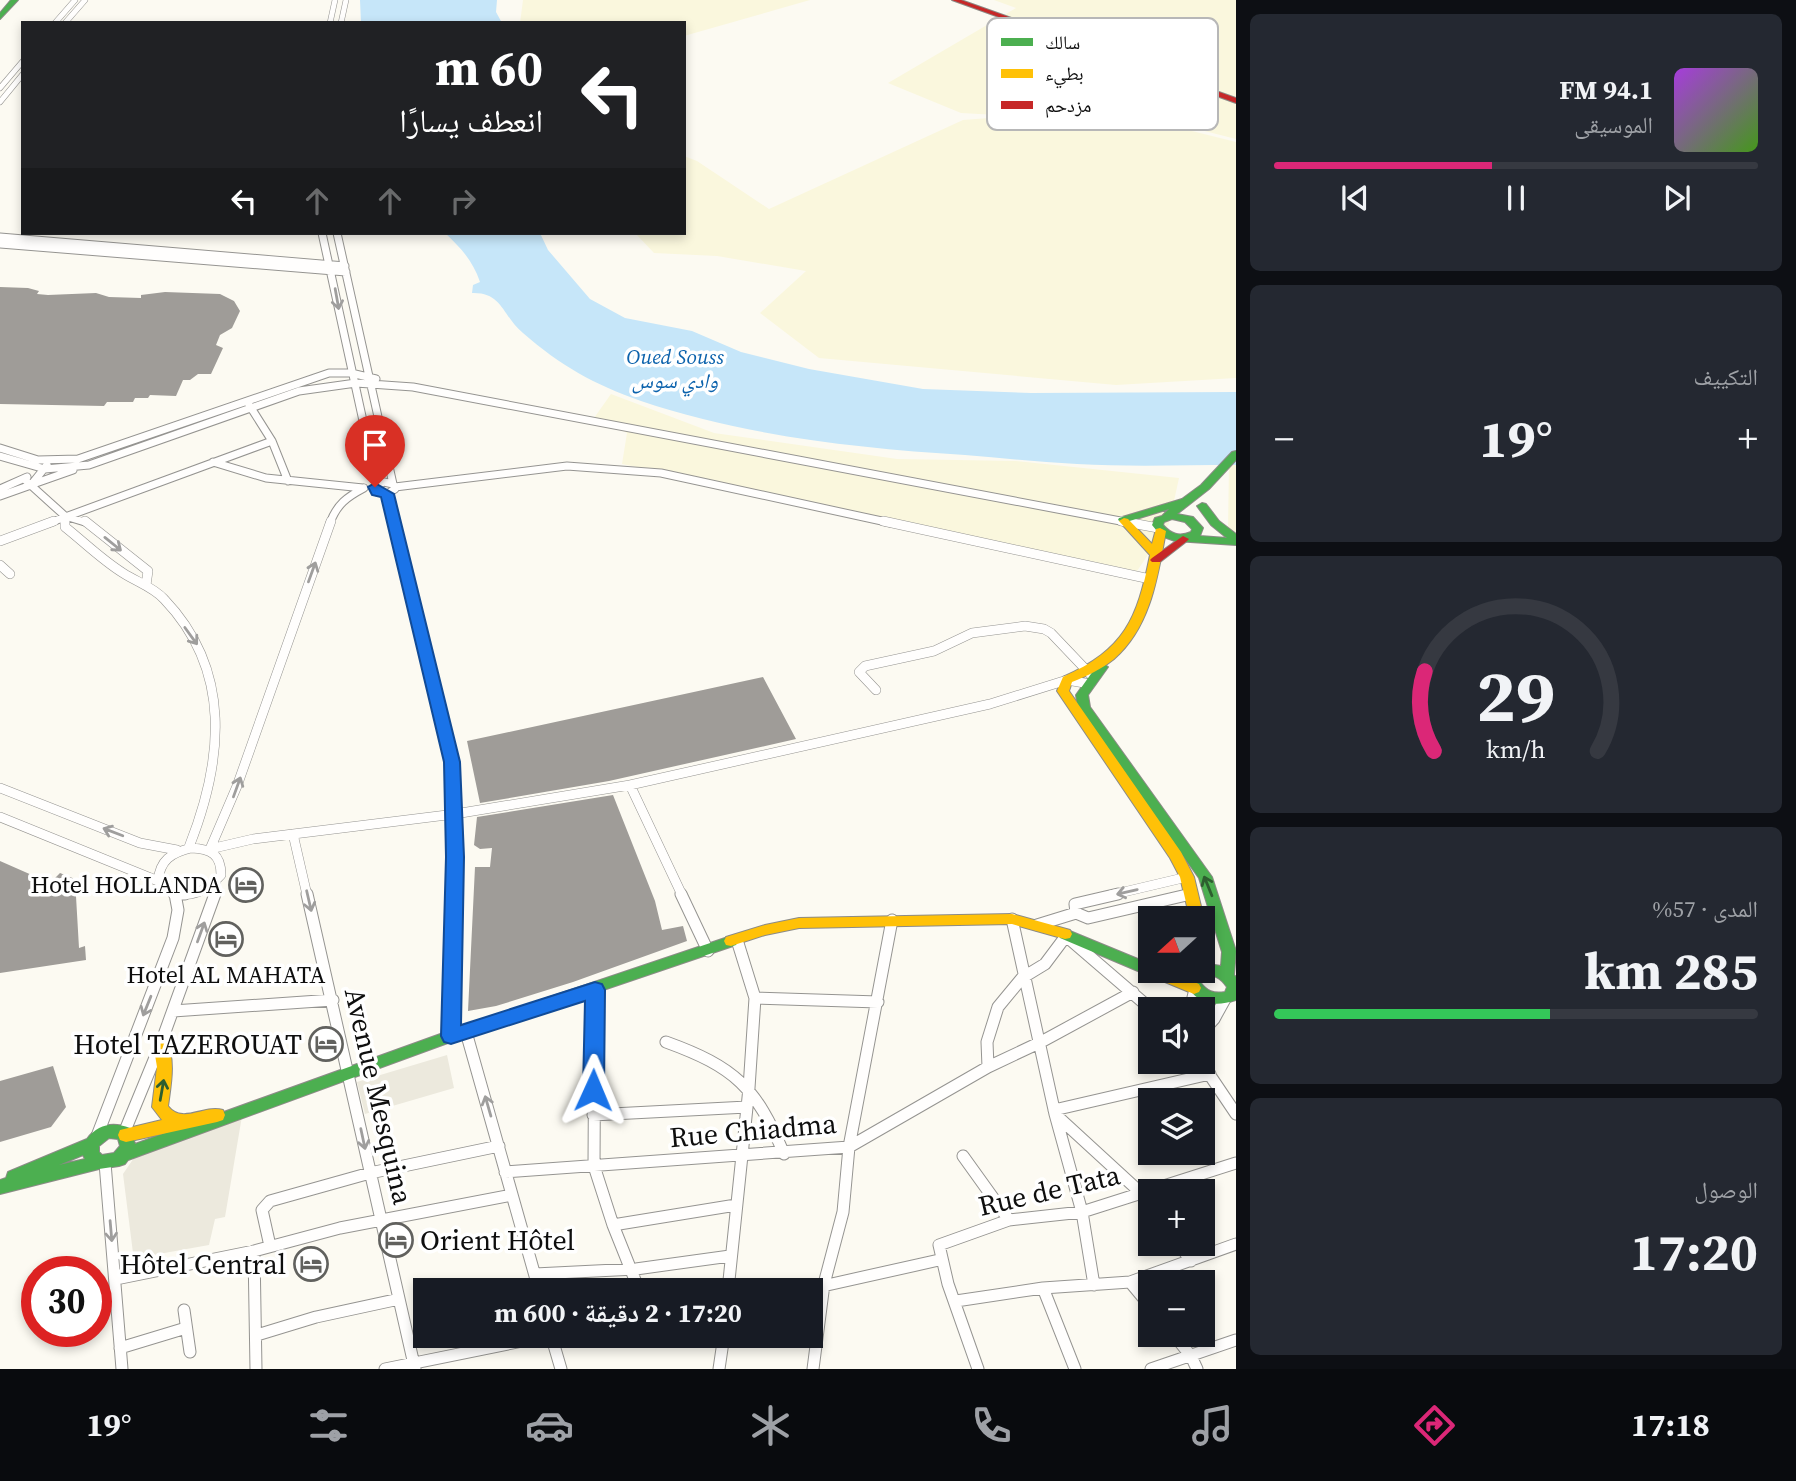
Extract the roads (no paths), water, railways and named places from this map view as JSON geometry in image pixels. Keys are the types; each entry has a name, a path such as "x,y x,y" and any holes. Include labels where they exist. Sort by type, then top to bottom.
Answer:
{"street":[{"path":"0,6 5,0"},
{"path":"0,16 15,0"},
{"path":"57,21 75,0"},
{"path":"67,21 85,0"},
{"path":"330,21 335,0"},
{"path":"341,21 346,0"},
{"path":"955,0 1004,18"},
{"path":"0,88 21,63"},
{"path":"0,102 21,76"},
{"path":"1218,95 1236,102"},
{"path":"322,235 377,492 567,466 661,473 1150,579"},
{"path":"337,235 452,762 455,814 451,1036"},
{"path":"0,237 48,246 59,242 331,269"},
{"path":"0,244 345,269"},
{"path":"0,496 250,404 329,373 348,360"},
{"path":"329,373 1121,520 1161,524 1183,517 1191,533"},
{"path":"31,485 47,465 95,455 250,404 352,377"},
{"path":"250,404 272,441 288,481"},
{"path":"0,541 272,441"},
{"path":"0,448 36,464"},
{"path":"1215,1018 1229,1000 1234,987 1229,952 1205,877 1084,708 1082,695 1091,678 1122,648 1150,579 1161,524 1205,487 1236,454"},
{"path":"0,456 36,464 89,465"},
{"path":"214,462 266,478 364,488 376,486"},
{"path":"0,489 24,478 36,464"},
{"path":"24,478 65,516 84,520 148,572 146,585"},
{"path":"1156,558 1191,533 1202,506 1205,487"},
{"path":"210,849 237,786 335,509 345,498 364,488"},
{"path":"1121,520 1189,500"},
{"path":"1202,506 1215,523 1236,541"},
{"path":"65,516 65,527 132,579 146,585 164,599 201,650 215,694 216,759 206,805 184,849 163,861 159,867 158,881"},
{"path":"1121,520 1139,533 1156,558"},
{"path":"1161,524 1172,537 1191,533 1236,541"},
{"path":"0,566 10,574"},
{"path":"876,690 859,672 866,666 929,653 945,648 954,639 978,632 1026,625 1039,627 1053,635 1091,678"},
{"path":"0,788 140,843 184,849 210,849 253,839 455,814 630,785 804,747 1091,678"},
{"path":"1065,686 1082,695"},
{"path":"1065,686 1069,703 1176,856 1187,877 1194,906"},
{"path":"630,785 708,951"},
{"path":"0,817 158,881 175,894 198,893 216,882"},
{"name":"Avenue Mesquina","path":"293,834 333,1000 414,1365"},
{"path":"125,1154 129,1144 125,1134 173,1011 223,867 217,854 210,849"},
{"path":"1076,913 1075,904 1187,877"},
{"path":"102,1162 91,1155 94,1140 109,1111 137,1029 173,938 178,909 175,894"},
{"path":"1037,925 1076,913 1088,918 1191,894"},
{"path":"0,1185 119,1159 125,1154 195,1130 234,1112 451,1036 595,990 737,940 799,923 1012,919 1037,925 1138,964"},
{"path":"1012,919 1041,1042 1054,1112 1082,1212 1094,1285"},
{"path":"813,1369 824,1284 845,1199 849,1147 878,1002 891,920"},
{"path":"988,1067 984,1050 990,1022 1001,999 1025,976 1044,965 1066,936"},
{"path":"1066,936 1138,997"},
{"path":"729,1278 749,1088 755,998 737,940"},
{"path":"1131,960 1138,961"},
{"path":"1215,970 1231,978"},
{"path":"1183,984 1206,998 1229,1000"},
{"path":"1193,984 1193,997"},
{"path":"595,990 594,1166 613,1225 635,1278"},
{"name":"Rue Chiadma","path":"505,1171 785,1154 849,1147 988,1067 1041,1042 1133,992"},
{"path":"755,998 878,1002"},
{"path":"173,1011 333,1000"},
{"path":"466,1032 536,1278"},
{"path":"666,1042 687,1049 749,1088 768,1118 785,1154"},
{"path":"161,1043 165,1068 160,1107 165,1115 173,1120 184,1121"},
{"path":"1054,1112 1210,1074 1236,1114"},
{"path":"593,1115 747,1107"},
{"path":"0,1185 108,1131 125,1134 234,1112"},
{"path":"1054,1112 1138,1190"},
{"path":"270,1246 262,1210 270,1201 370,1173 499,1146"},
{"path":"963,1157 1009,1220"},
{"path":"102,1162 116,1279 122,1369"},
{"name":"Rue de Tata","path":"1185,1179 1236,1163"},
{"name":"Rue de Tata","path":"939,1260 939,1245 1009,1220 1082,1212 1138,1194"},
{"path":"116,1279 254,1251 382,1219 512,1195"},
{"path":"613,1225 736,1205"},
{"path":"956,1301 1043,1288 1130,1282 1236,1244"},
{"path":"254,1251 256,1369"},
{"path":"535,1274 632,1270 730,1256"},
{"path":"1187,1256 1191,1261"},
{"path":"824,1284 939,1260 956,1301 978,1369"},
{"path":"1130,1282 1138,1292"},
{"path":"1043,1288 1075,1369"},
{"path":"257,1335 316,1317 399,1298"},
{"path":"184,1310 190,1352"},
{"path":"120,1348 186,1328"},
{"path":"1151,1369 1236,1340"},
{"path":"1184,1347 1197,1369"},
{"path":"386,1369 492,1348"},
{"path":"555,1348 561,1369"},
{"path":"719,1369 722,1348"}],"water":[{"path":"360,0 497,0 496,12 501,21 361,21"},
{"name":"Oued Souss وادي سوس","path":"447,235 541,235 548,250 590,299 625,318 692,331 741,352 809,369 923,389 1031,393 1236,392 1236,465 1077,464 883,449 760,432 680,413 641,401 593,381 564,365 537,345 490,296 472,293 473,285 480,282 466,255"}],"place":[{"name":"Hotel HOLLANDA","path":"246,885"},
{"name":"Hotel AL MAHATA","path":"226,939"},
{"name":"Hotel TAZEROUAT","path":"326,1044"},
{"name":"Orient Hôtel","path":"396,1240"},
{"name":"Hôtel Central","path":"311,1264"}]}
